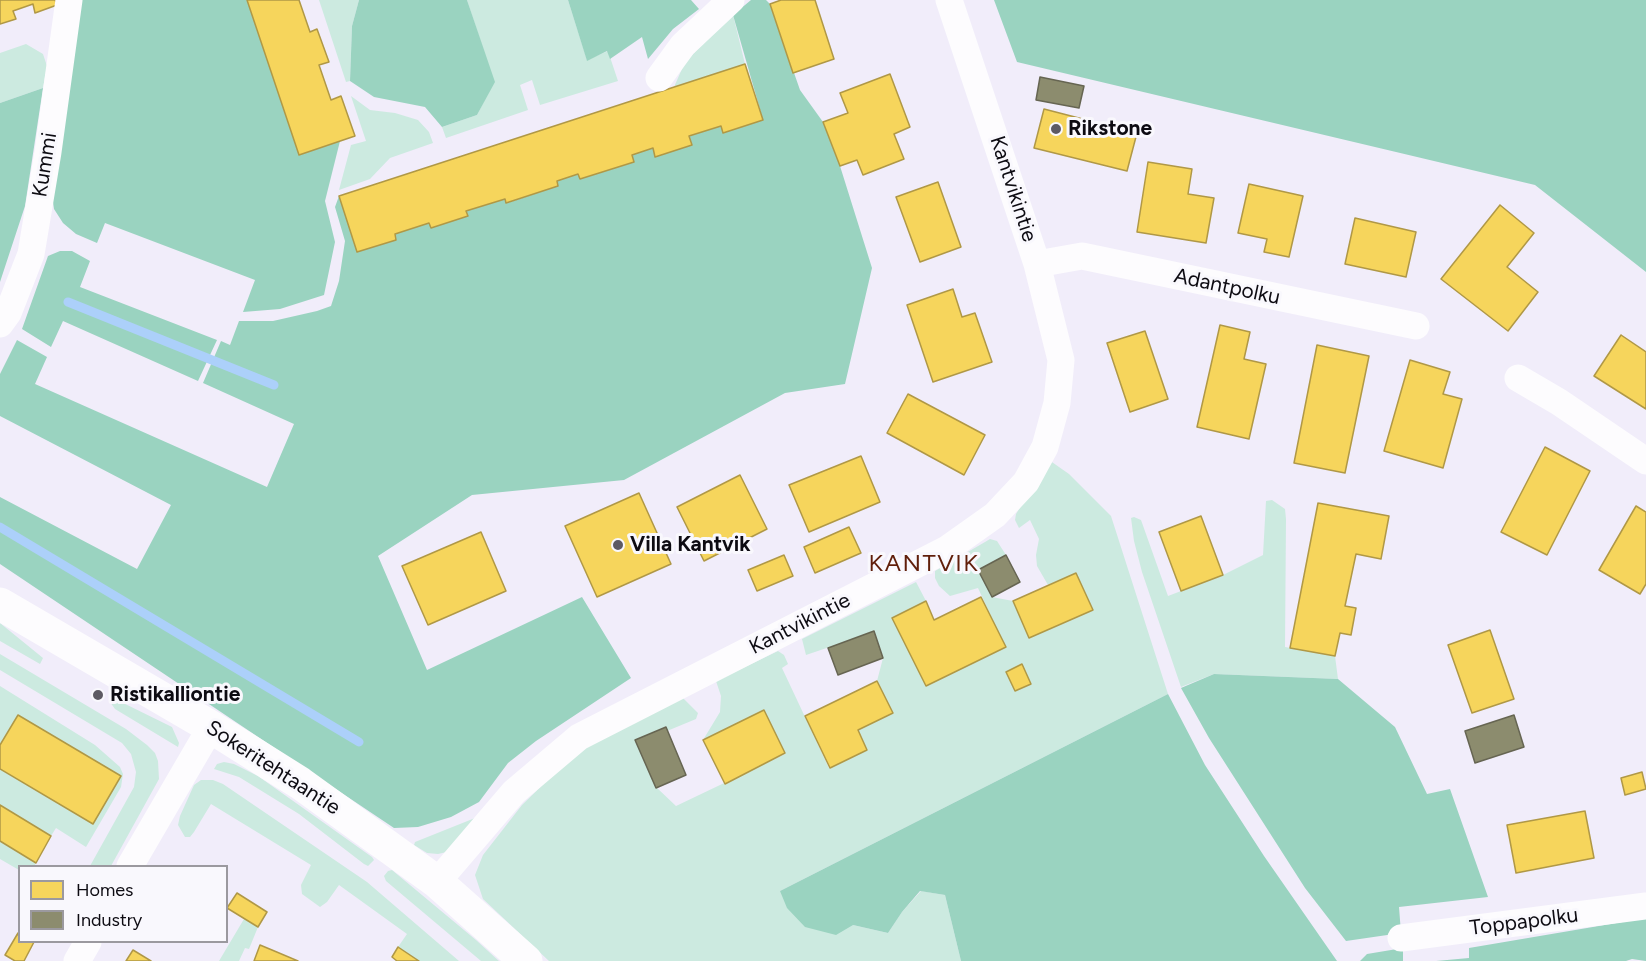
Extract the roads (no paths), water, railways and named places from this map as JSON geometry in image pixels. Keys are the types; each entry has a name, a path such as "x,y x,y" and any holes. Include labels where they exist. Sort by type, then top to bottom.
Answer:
{"street":[{"name":"Kummi","path":"0,324 8,313 31,254 69,0"},
{"path":"659,78 683,45 731,0"},
{"name":"Kantvikintie","path":"437,882 514,792 579,737 947,549 995,515 1026,482 1045,447 1057,403 1061,360 1037,264 950,0"},
{"name":"Adantpolku","path":"1037,264 1082,256 1416,326"},
{"path":"1518,378 1559,402 1646,461"},
{"name":"Sokeritehtaantie","path":"0,604 211,727 300,783 437,882 526,961"},
{"path":"131,865 211,727"},
{"name":"Toppapolku","path":"1401,938 1646,906"},
{"path":"77,961 87,943"}],"waterway":[{"path":"68,302 274,385"},
{"path":"0,527 359,742"}],"place":[{"name":"Rikstone","path":"1056,129"},
{"name":"Villa Kantvik","path":"618,545"},
{"name":"Ristikalliontie","path":"98,695"}],"district":[{"name":"KANTVIK","path":"924,564"}]}
